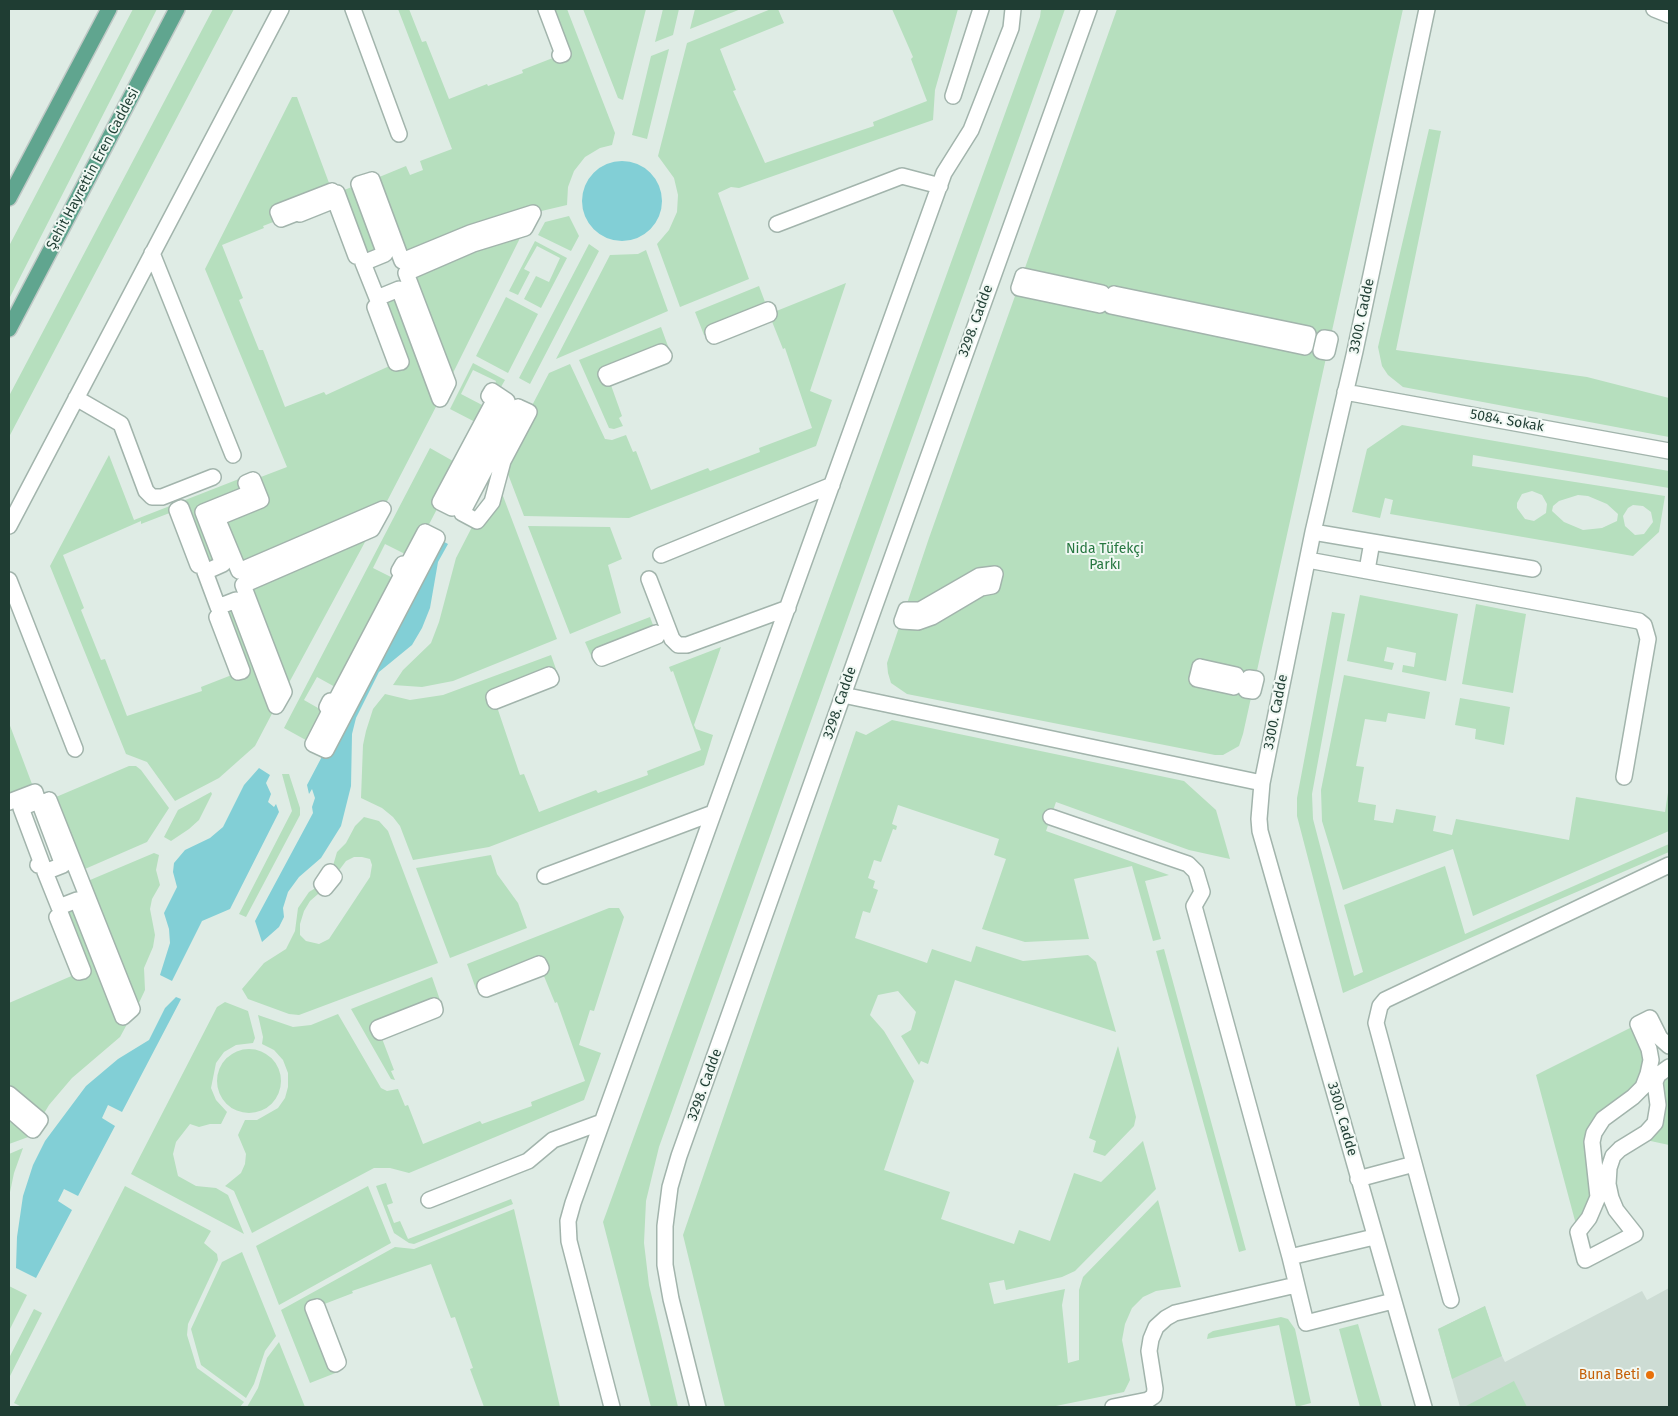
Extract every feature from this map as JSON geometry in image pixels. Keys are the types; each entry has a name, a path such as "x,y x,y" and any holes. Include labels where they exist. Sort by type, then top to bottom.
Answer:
{"main road":[{"path":"9,198 109,9"},
{"name":"Şehit Hayrettin Eren Caddesi","path":"9,329 177,9"}],"street":[{"path":"9,526 281,9"},
{"path":"353,9 399,134"},
{"path":"542,9 560,55 563,54 546,9"},
{"path":"953,96 980,9"},
{"path":"612,1407 569,1241 568,1221 573,1203 940,186 950,161 971,130 1011,28 1013,9"},
{"name":"3298. Cadde","path":"698,1407 670,1298 665,1265 665,1226 670,1187 843,695 1089,9"},
{"name":"3300. Cadde","path":"1424,1407 1374,1237 1260,831 1259,807 1262,783 1313,532 1427,9"},
{"path":"1654,9 1669,15"},
{"path":"777,224 902,176 940,186"},
{"path":"372,180 402,261 470,233 533,212 525,228 473,244 406,273 448,383 440,399 399,289 376,298 363,262 385,254 359,184 372,180"},
{"path":"332,191 333,194 337,193 360,255 356,256 335,200 300,214 299,212 281,219 278,212 332,191"},
{"path":"152,253 233,455"},
{"path":"1114,294 1308,334 1305,347 1111,306 1114,294"},
{"path":"457,511 508,401 492,391 489,396 494,399 440,502 457,511 477,521 486,512 492,502 503,462 529,412 518,407 457,511"},
{"name":"5084. Sokak","path":"1345,392 1669,451"},
{"path":"76,398 121,424 146,491 152,497 162,497 213,478"},
{"path":"253,480 261,500 218,518 238,571 383,509 372,530 243,585 284,692 276,706 236,600 218,608 205,572 223,564 202,512 250,493 246,483 253,480"},
{"path":"661,555 832,485"},
{"path":"425,532 437,538 326,750 313,744 332,709 327,706 330,701 334,704 403,573 399,571 403,564 407,566 425,532"},
{"path":"1313,532 1533,569"},
{"path":"1367,570 1372,542"},
{"path":"1308,560 1631,618 1644,624 1648,639 1624,777"},
{"path":"995,574 992,586 981,588 925,620 918,622 902,621 906,610 925,608 979,576 995,574"},
{"path":"649,579 672,639 678,644 687,645 788,608"},
{"path":"9,580 74,749"},
{"path":"843,695 1262,783"},
{"path":"9,802 35,792 38,801 21,808 42,864 38,865 17,810 9,813"},
{"path":"49,800 132,1009 123,1017 77,900 59,907 45,872 63,865 40,804 49,800"},
{"path":"545,876 714,813"},
{"path":"1051,817 1188,864 1196,872 1202,892 1194,906 1290,1257 1306,1323 1393,1301"},
{"path":"1451,1300 1376,1023 1380,1006 1386,1000 1669,865"},
{"path":"1669,1046 1660,1038 1650,1018 1638,1024 1649,1049 1651,1060 1648,1074 1643,1086 1634,1097 1603,1119 1594,1133 1592,1142 1598,1197 1589,1218 1578,1232 1585,1260 1635,1234 1616,1210 1611,1198 1608,1184 1609,1168 1613,1156 1620,1149 1646,1133 1655,1123 1658,1105 1655,1082 1658,1075 1669,1066"},
{"path":"9,1094 40,1120 34,1130 9,1109"},
{"path":"429,1200 528,1161 552,1140 602,1122"},
{"path":"1358,1179 1414,1164"},
{"path":"1290,1257 1374,1237"},
{"path":"1113,1407 1148,1400 1154,1396 1155,1389 1149,1351 1156,1327 1166,1318 1175,1313 1296,1285"}],"shaded area":[{"path":"1669,1288 1669,1407 1460,1407 1438,1329 1485,1306 1499,1350 1505,1362 1642,1291 1647,1300"}],"green space":[{"path":"133,9 157,9 9,299 9,246"},
{"path":"213,9 234,9 9,437 9,396"},
{"path":"398,9 409,9 422,42 426,41 449,99 487,84 488,86 523,73 522,70 563,54 546,9 567,9 615,133 612,145 600,148 585,157 574,171 568,187 567,205 533,213 402,261 372,180 406,166 410,175 423,170 420,161 452,149"},
{"path":"583,9 646,9 623,100 618,98"},
{"path":"663,9 679,9 673,35 655,42"},
{"path":"695,9 741,9 690,29"},
{"path":"771,9 778,9 784,23 720,49 736,90 733,91 765,163 874,126 873,122 927,101 911,59 913,57 892,9 958,9 935,90 933,120 739,188 731,187 718,193 749,279 680,307 657,244 669,230 677,212 678,195 674,178 658,156 687,43"},
{"path":"1041,9 1065,9 659,1147 646,1201 644,1243 649,1285 678,1407 651,1407 603,1222 1040,17"},
{"name":"Nida Tüfekçi Parkı","path":"1117,9 1403,9 1243,734 1239,746 1223,755 1215,755 907,694 891,683 888,673 887,663 929,538"},
{"path":"669,49 647,139 632,135 651,56"},
{"path":"292,97 297,97 332,191 281,219 263,226 264,228 222,245 243,298 239,300 259,350 263,350 285,407 324,392 326,395 396,363 377,298 399,289 440,399 383,509 239,571 217,518 253,480 287,467 205,269"},
{"path":"1429,129 1441,131 1396,350 1587,377 1669,398 1669,437 1403,387 1388,375 1382,366 1378,347"},
{"path":"359,184 385,254 363,263 337,193"},
{"path":"569,216 579,236 571,251 538,235 545,222"},
{"path":"525,228 448,383 406,273"},
{"path":"535,241 567,258 541,308 524,299 536,276 549,282 560,258 537,246 524,269 530,272 518,295 509,291"},
{"path":"589,244 599,251 530,384 519,378"},
{"path":"646,250 668,311 556,359 610,255 638,254"},
{"path":"846,283 810,391 832,400 816,446 629,518 524,516 503,461 549,373 570,364 605,439 612,440 626,435 633,452 636,451 651,490 708,468 710,471 760,452 759,448 812,428 785,348 783,349 769,314"},
{"path":"759,286 768,310 704,335 695,312"},
{"path":"506,297 538,314 508,373 476,356"},
{"path":"661,327 669,349 607,374 622,416 619,418 623,426 614,429 609,428 579,360"},
{"path":"473,363 505,380 497,394 492,391 496,381 473,370 461,394 484,406 481,425 450,409"},
{"path":"1402,425 1669,471 1669,488 1473,455 1472,466 1665,496 1659,532 1633,556 1390,514 1393,500 1385,498 1380,518 1352,512 1367,449","holes":["1532,491 1542,495 1547,504 1546,513 1534,521 1525,519 1517,508 1517,503 1522,494","1578,495 1588,496 1607,504 1618,514 1617,521 1602,528 1583,530 1564,522 1552,511 1553,506 1559,501","1633,505 1643,506 1651,512 1653,522 1644,534 1635,535 1625,526 1623,516 1628,508"]},
{"path":"430,448 460,465 425,532 407,555 385,544 373,568 395,579 337,688 317,677 304,700 325,712 313,744 284,728"},
{"path":"109,455 134,520 244,477 250,493 203,512 223,564 205,572 180,509 141,524 141,521 63,555 84,608 81,610 101,660 105,659 127,716 202,691 201,687 242,671 218,607 236,600 276,706 255,746 219,778 175,801 147,762 126,754 50,566"},
{"path":"500,488 557,639 453,681 422,687 393,685 403,670 431,643 439,622 456,558 472,527"},
{"path":"528,526 610,527 622,559 608,565 621,613 570,634"},
{"path":"372,529 284,692 243,585"},
{"path":"1360,595 1458,614 1446,681 1402,672 1403,665 1414,667 1416,653 1387,647 1384,661 1394,663 1392,670 1347,661"},
{"path":"1476,604 1526,614 1513,693 1462,684"},
{"path":"1332,612 1345,614 1312,794 1313,819 1354,976 1363,972 1344,905 1445,866 1465,934 1669,844 1669,852 1343,993 1297,816 1297,798"},
{"path":"650,617 656,633 592,658 585,642"},
{"path":"721,647 694,725 696,729 713,735 704,765 489,847 413,860 400,826 393,817 382,808 361,798 363,745 366,731 373,709 385,694 410,700 443,695 551,655 557,672 494,698 520,775 524,774 539,812 596,790 598,793 648,775 647,771 701,750 673,671 671,672 669,667"},
{"path":"1344,675 1430,692 1425,719 1388,713 1386,722 1365,719 1356,766 1364,767 1358,802 1376,805 1374,820 1393,823 1396,809 1436,816 1433,831 1452,835 1456,819 1569,840 1576,797 1665,812 1669,786 1669,831 1473,916 1453,849 1343,890 1322,821 1321,790"},
{"path":"1460,698 1510,707 1504,745 1475,739 1476,729 1455,725"},
{"path":"892,720 1184,781 1216,810 1230,859 1189,850 1056,802 1046,831 1169,875 1145,881 1161,939 1153,941 1132,866 1074,879 1089,939 1025,942 982,929 1006,859 994,855 999,839 898,805 892,824 897,826 896,830 893,829 881,862 874,860 868,878 875,881 873,888 878,890 870,913 863,911 855,938 927,963 932,949 971,962 976,946 1023,961 1088,955 1096,962 1116,1032 955,980 928,1064 921,1061 919,1065 901,1036 911,1030 916,1012 898,991 878,995 870,1015 884,1031 914,1081 884,1170 950,1192 941,1219 1014,1244 1019,1230 1050,1241 1074,1173 1101,1182 1143,1141 1156,1189 1075,1271 1062,1277 1006,1290 1004,1280 989,1283 994,1304 1065,1289 1062,1305 1068,1363 1079,1360 1079,1290 1083,1277 1158,1200 1181,1287 1156,1291 1143,1297 1132,1308 1125,1324 1122,1340 1130,1380 1124,1392 1051,1407 725,1407 683,1235 856,731 866,735"},
{"path":"9,723 35,792 9,802"},
{"path":"129,766 136,766 141,770 169,808 147,842 78,872 49,800"},
{"path":"282,774 289,774 300,808 300,815 246,917 239,914 292,811"},
{"path":"211,792 212,794 199,820 171,841 164,837 178,810"},
{"path":"364,817 379,821 388,831 438,963 299,1015 289,1014 248,999 242,989 264,963 286,949 295,931 298,908 309,892 322,884 325,888 310,901 304,911 300,924 300,935 306,941 319,944 329,939 370,877 372,865 370,859 362,857 354,857 346,861 334,877 332,869 337,852 346,843 355,826"},
{"path":"154,853 159,855 156,870 160,885 152,899 150,909 155,935 153,947 144,968 145,990 138,1005 83,883"},
{"path":"491,855 497,874 518,903 527,928 450,958 416,868"},
{"path":"77,900 126,1026 120,1037 72,1078 49,1105 40,1120 9,1094 9,1003 83,971 61,915"},
{"path":"609,908 619,908 624,917 594,1011 590,1010 579,1045 601,1053 584,1100 409,1173 390,1168 374,1168 252,1233 234,1191 225,1186 241,1173 245,1164 246,1154 238,1135 245,1120 257,1120 278,1108 285,1098 288,1087 288,1073 283,1060 274,1050 262,1044 263,1037 258,1015 293,1027 311,1025 338,1014 381,1088 387,1091 398,1089 405,1106 408,1105 423,1144 480,1121 482,1124 532,1106 531,1102 585,1081 557,1002 555,1003 539,964 476,989 467,964"},
{"path":"1164,949 1246,1250 1239,1252 1156,951"},
{"path":"432,977 441,1003 378,1028 394,1070 391,1071 395,1080 391,1079 351,1009"},
{"path":"225,1002 248,1011 255,1038 253,1043 236,1045 224,1052 216,1063 211,1088 216,1100 227,1112 221,1124 199,1127 190,1124 176,1142 173,1154 178,1176 196,1186 216,1188 228,1195 244,1234 131,1174 217,1007"},
{"path":"1638,1024 1648,1074 1597,1125 1599,1189 1578,1232 1536,1075"},
{"path":"1118,1046 1136,1117 1134,1126 1105,1156 1093,1152 1096,1141 1089,1138"},
{"path":"243,1049 255,1049 272,1058 279,1069 281,1081 279,1093 272,1104 255,1113 243,1113 231,1108 222,1099 217,1087 217,1075 222,1063 231,1054"},
{"path":"1669,1067 1669,1145 1646,1140 1655,1090"},
{"path":"9,1109 31,1136 9,1144"},
{"path":"23,1148 14,1173 9,1197 9,1154"},
{"path":"386,1183 393,1203 387,1205 394,1223 400,1221 408,1239 511,1199 513,1204 414,1244 409,1243 394,1233 376,1186"},
{"path":"125,1186 211,1231 204,1243 217,1254 218,1260 188,1324 187,1335 197,1368 244,1402 240,1407 22,1407 14,1403"},
{"path":"368,1186 391,1243 279,1305 256,1246"},
{"path":"514,1209 560,1407 484,1407 470,1369 473,1368 455,1317 451,1318 431,1264 352,1291 353,1293 314,1308 338,1372 310,1383 281,1310 395,1247 414,1249"},
{"path":"242,1252 276,1336 265,1351 254,1384 246,1398 201,1365 191,1329 222,1262"},
{"path":"9,1286 27,1295 9,1331"},
{"path":"1485,1306 1502,1356 1452,1379 1438,1329"},
{"path":"34,1309 42,1313 9,1378 9,1358"},
{"path":"1281,1317 1288,1319 1295,1329 1311,1403 1296,1407 1279,1325 1207,1339 1208,1334 1213,1331"},
{"path":"1358,1324 1382,1407 1360,1407 1339,1329"},
{"path":"279,1342 305,1407 247,1407 258,1388 267,1358"},
{"path":"1514,1381 1527,1407 1464,1407"}],"water":[{"path":"622,161 637,164 650,173 659,186 662,201 659,216 650,229 637,238 622,241 607,238 594,229 585,216 582,201 585,186 594,173 607,164"},
{"path":"437,538 448,544 438,562 430,608 422,628 412,645 379,672 356,718 352,734 351,786 341,826 321,858 299,877 288,892 283,908 284,917 279,927 262,942 255,921 313,813 312,807 315,798 312,789 309,794 307,785"},
{"path":"259,768 270,775 266,783 271,794 268,802 274,807 276,804 279,812 230,909 202,921 172,981 160,975 170,943 169,929 164,913 177,887 173,872 174,863 185,850 210,838 223,827 244,785"},
{"path":"176,997 181,999 122,1112 108,1105 102,1118 115,1126 78,1196 64,1189 58,1201 72,1210 36,1278 16,1268 17,1237 23,1196 33,1165 45,1141 86,1086 118,1059 149,1040 165,1008"}],"place":[{"name":"Buna Beti","path":"1650,1375"}]}
